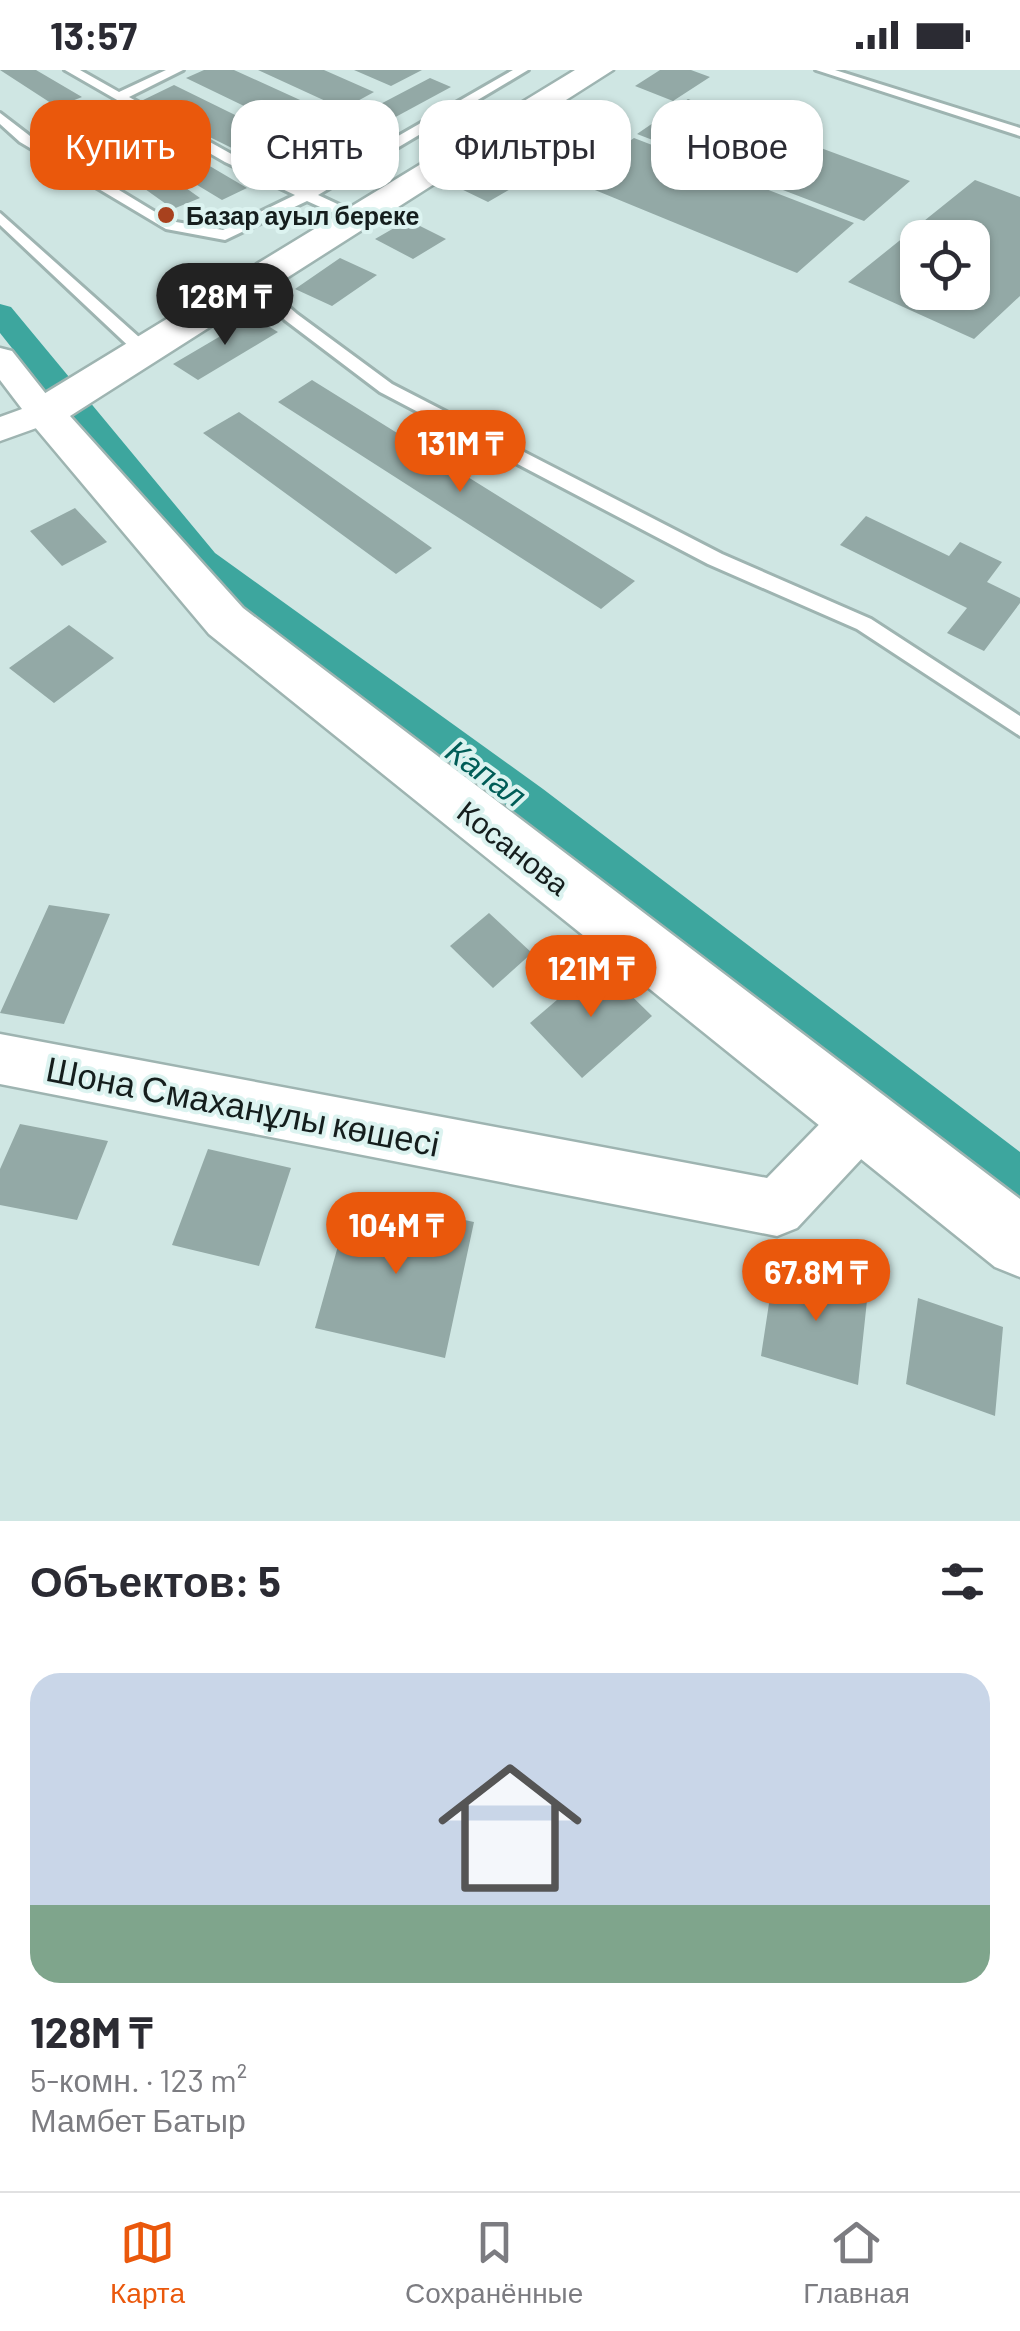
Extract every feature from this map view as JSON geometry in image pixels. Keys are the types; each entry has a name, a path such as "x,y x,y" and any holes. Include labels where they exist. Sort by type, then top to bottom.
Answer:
{"street":[{"path":"0,358 22,422 256,283 586,72"},
{"name":"Косанова","path":"22,422 226,621 1020,1242"},
{"name":"Шона Смаханұлы көшесі","path":"0,1059 776,1208 862,1119"}],"lane":[{"path":"71,70 230,159 356,218"},
{"path":"118,97 177,70"},
{"path":"0,117 25,139 166,225 226,235 307,195 522,70"},
{"path":"822,70 1020,132"},
{"path":"0,218 143,350"},
{"path":"256,283 291,317 386,388 715,559 864,624 1020,727"}],"building":[{"path":"0,70 36,70 82,97 46,100"},
{"path":"204,70 234,70 300,100 232,100 186,78"},
{"path":"258,70 324,70 374,92 359,100 323,100"},
{"path":"354,70 422,70 391,86"},
{"path":"660,70 691,70 710,77 675,100 635,86"},
{"path":"430,78 451,87 419,100 419,104 399,115 399,100 388,100"},
{"path":"174,85 205,100 143,100"},
{"path":"211,103 231,113 231,148 211,138"},
{"path":"651,124 651,139 637,134"},
{"path":"631,140 651,145 651,190 769,190 854,223 797,273 595,190 631,190"},
{"path":"823,149 910,181 864,221 783,190 823,190"},
{"path":"211,167 231,179 231,190 243,190 222,200 205,190 211,190"},
{"path":"975,180 1020,197 1020,296 974,339 910,310 990,310 990,220 925,220"},
{"path":"146,190 189,190 200,198 173,209"},
{"path":"463,190 509,190 488,202"},
{"path":"408,220 446,239 413,259 375,239"},
{"path":"900,240 900,306 848,282"},
{"path":"340,258 377,275 332,306 295,289"},
{"path":"253,317 278,332 198,380 173,364"},
{"path":"312,380 635,581 601,609 278,402"},
{"path":"239,412 432,548 396,574 203,433"},
{"path":"75,508 107,542 62,566 30,531"},
{"path":"866,516 949,556 960,542 1002,562 987,582 1020,598 1020,603 984,651 947,633 967,608 840,545"},
{"path":"69,625 114,658 54,703 9,668"},
{"path":"49,905 110,914 64,1024 0,1013"},
{"path":"489,913 532,953 493,988 450,946"},
{"path":"599,964 652,1016 582,1078 530,1023"},
{"path":"20,1124 108,1141 77,1220 0,1205 0,1169"},
{"path":"208,1149 291,1168 259,1266 172,1245"},
{"path":"352,1196 474,1222 445,1358 315,1328"},
{"path":"775,1264 868,1291 858,1385 761,1356"},
{"path":"918,1298 1003,1327 995,1416 906,1384"}],"waterway":[{"name":"Капал","path":"0,313 202,562 528,802 1020,1185"}],"place":[{"name":"Базар ауыл береке","path":"166,215"}]}
